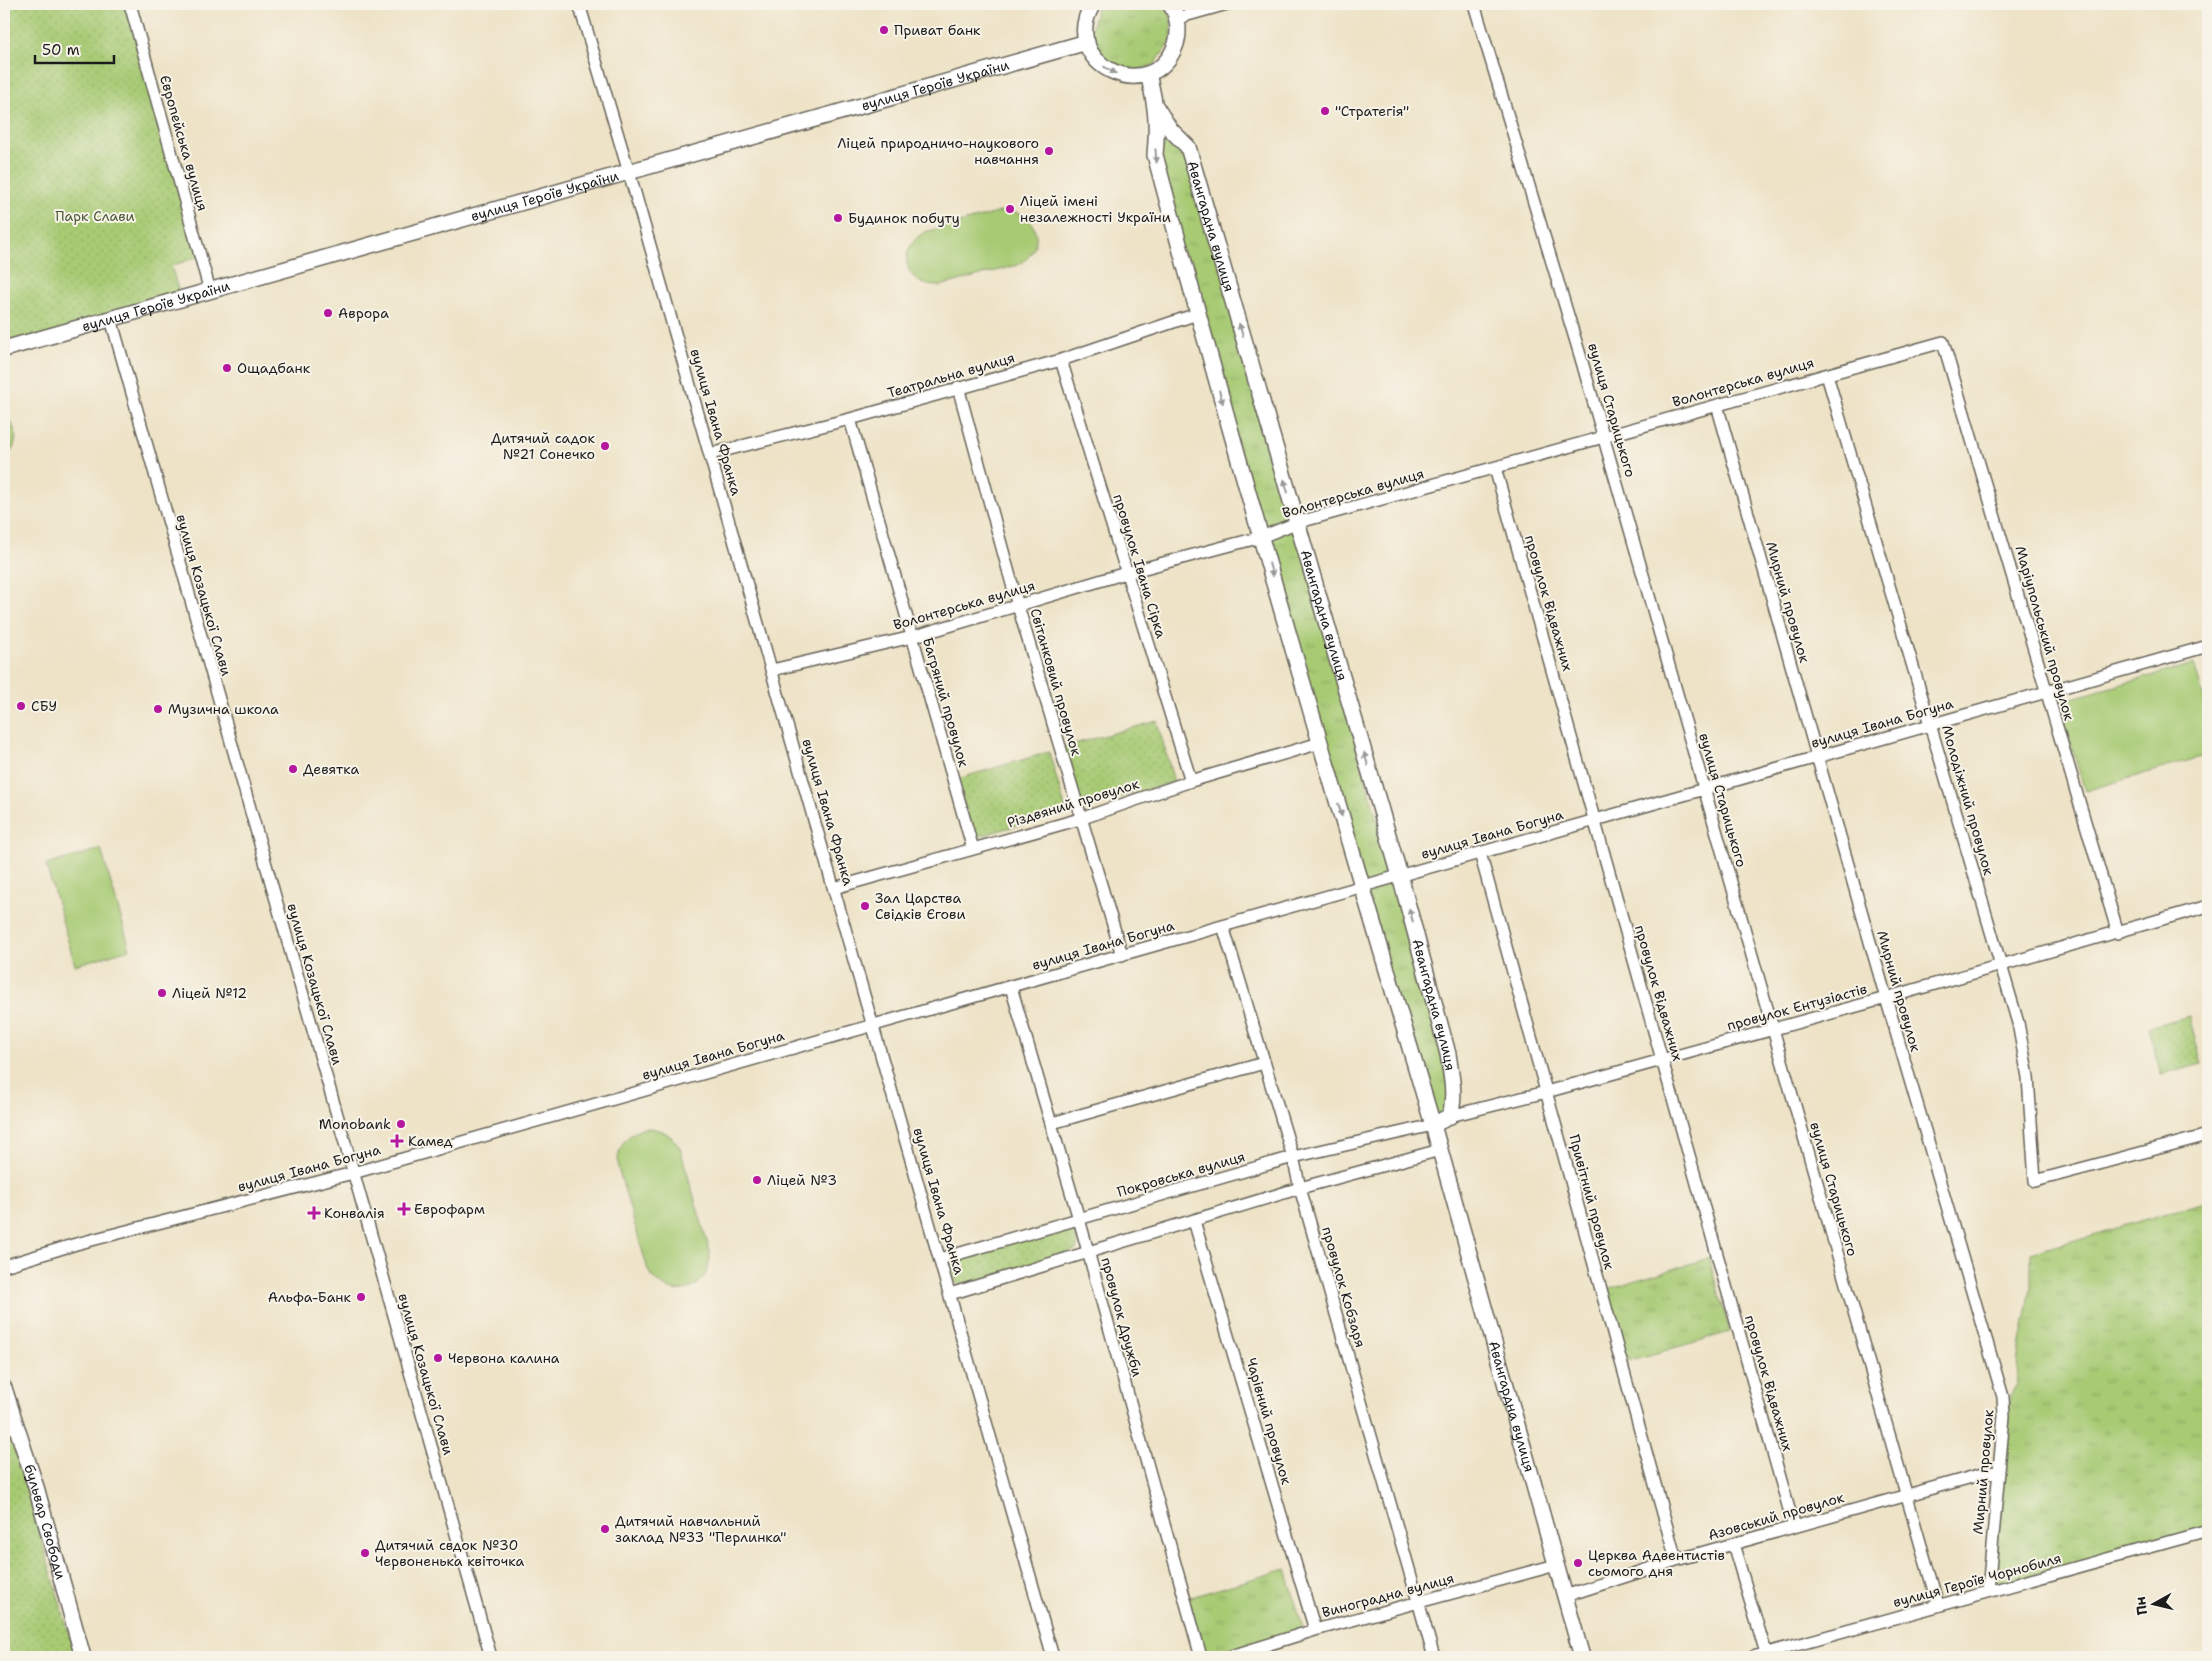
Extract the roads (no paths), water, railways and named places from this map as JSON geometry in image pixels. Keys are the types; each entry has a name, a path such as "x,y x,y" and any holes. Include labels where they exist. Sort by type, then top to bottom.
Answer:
{"street":[{"name":"Європейська вулиця","path":"130,4 210,291"},
{"name":"вулиця Івана Франка","path":"579,4 629,171 1053,1657"},
{"path":"1094,4 1086,20 1087,42 1097,61 1115,74 1126,76 1148,74 1162,65 1173,52 1178,29 1170,4"},
{"path":"1176,18 1226,4"},
{"name":"вулиця Старицького","path":"1474,4 1604,437 1938,1605"},
{"name":"вулиця Героїв України","path":"4,349 1087,42"},
{"name":"Авангардна вулиця","path":"1148,74 1156,107 1157,134 1155,155 1197,314 1320,743 1433,1125 1582,1657"},
{"name":"Авангардна вулиця","path":"1156,107 1170,129 1188,147 1400,876 1448,1054 1454,1103 1450,1116"},
{"name":"Театральна вулиця","path":"710,454 850,419 958,387 1061,360 1197,314"},
{"name":"вулиця Козацької Слави","path":"111,319 491,1657"},
{"name":"Волонтерська вулиця","path":"772,670 912,637 1126,573 1261,537 1296,523 1943,342"},
{"name":"Маріупольський провулок","path":"1943,342 2118,933"},
{"name":"провулок Івана Сірка","path":"1061,360 1191,781"},
{"name":"Молодіжний провулок","path":"1827,374 2018,1023 2028,1077 2035,1181 2208,1135"},
{"name":"Світанковий провулок","path":"958,387 1018,606 1122,955"},
{"name":"Мирний провулок","path":"1717,405 1816,757 2003,1397 2004,1416 1988,1591"},
{"name":"Багряний провулок","path":"850,419 973,849"},
{"name":"провулок Відважних","path":"1495,468 1794,1527"},
{"name":"вулиця Івана Богуна","path":"4,1266 76,1244 353,1173 2208,646"},
{"name":"Різдвяний провулок","path":"834,888 1080,819 1191,781 1320,743"},
{"name":"Привітний провулок","path":"1480,853 1676,1560"},
{"name":"провулок Ентузіастів","path":"1450,1116 1546,1092 1886,998 2208,906"},
{"name":"провулок Кобзаря","path":"1223,926 1293,1157 1300,1188 1434,1657"},
{"name":"провулок Дружби","path":"1011,987 1089,1252 1201,1657"},
{"path":"1052,1123 1264,1063"},
{"path":"1433,1125 1450,1116"},
{"name":"Покровська вулиця","path":"940,1259 1293,1157 1433,1125"},
{"path":"950,1294 1300,1188 1440,1150"},
{"name":"Чарівний провулок","path":"1194,1221 1315,1630"},
{"name":"бульвар Свободи","path":"4,1388 36,1487 83,1657"},
{"name":"Азовський провулок","path":"1565,1596 1676,1560 1907,1495 1998,1472"},
{"name":"вулиця Героїв Чорнобиля","path":"1753,1657 2208,1531"},
{"path":"1733,1544 1766,1654"},
{"name":"Виноградна вулиця","path":"1228,1657 1315,1630 1556,1565"}],"place":[{"name":"Приват банк","path":"884,30"},
{"name":"\"Стратегія\"","path":"1325,111"},
{"name":"Ліцей природничо-наукового навчання","path":"1049,151"},
{"name":"Ліцей імені незалежності України","path":"1010,209"},
{"name":"Будинок побуту","path":"838,218"},
{"name":"Аврора","path":"328,313"},
{"name":"Ощадбанк","path":"227,368"},
{"name":"Дитячий садок №21 Сонечко","path":"605,446"},
{"name":"СБУ","path":"21,706"},
{"name":"Музична школа","path":"158,709"},
{"name":"Девятка","path":"293,769"},
{"name":"Зал Царства Свідків Єгови","path":"865,906"},
{"name":"Ліцей №12","path":"162,993"},
{"name":"Monobank","path":"401,1124"},
{"name":"Камед","path":"397,1141"},
{"name":"Ліцей №3","path":"757,1180"},
{"name":"Еврофарм","path":"404,1209"},
{"name":"Конвалія","path":"314,1213"},
{"name":"Альфа-Банк","path":"361,1297"},
{"name":"Червона калина","path":"438,1358"},
{"name":"Дитячий навчальний заклад №33 \"Перлинка\"","path":"605,1529"},
{"name":"Дитячий свдок №30 Червоненька квіточка","path":"365,1553"},
{"name":"Церква Адвентистів сьомого дня","path":"1578,1563"}],"park label":[{"name":"Парк Слави","path":"95,216"}]}
